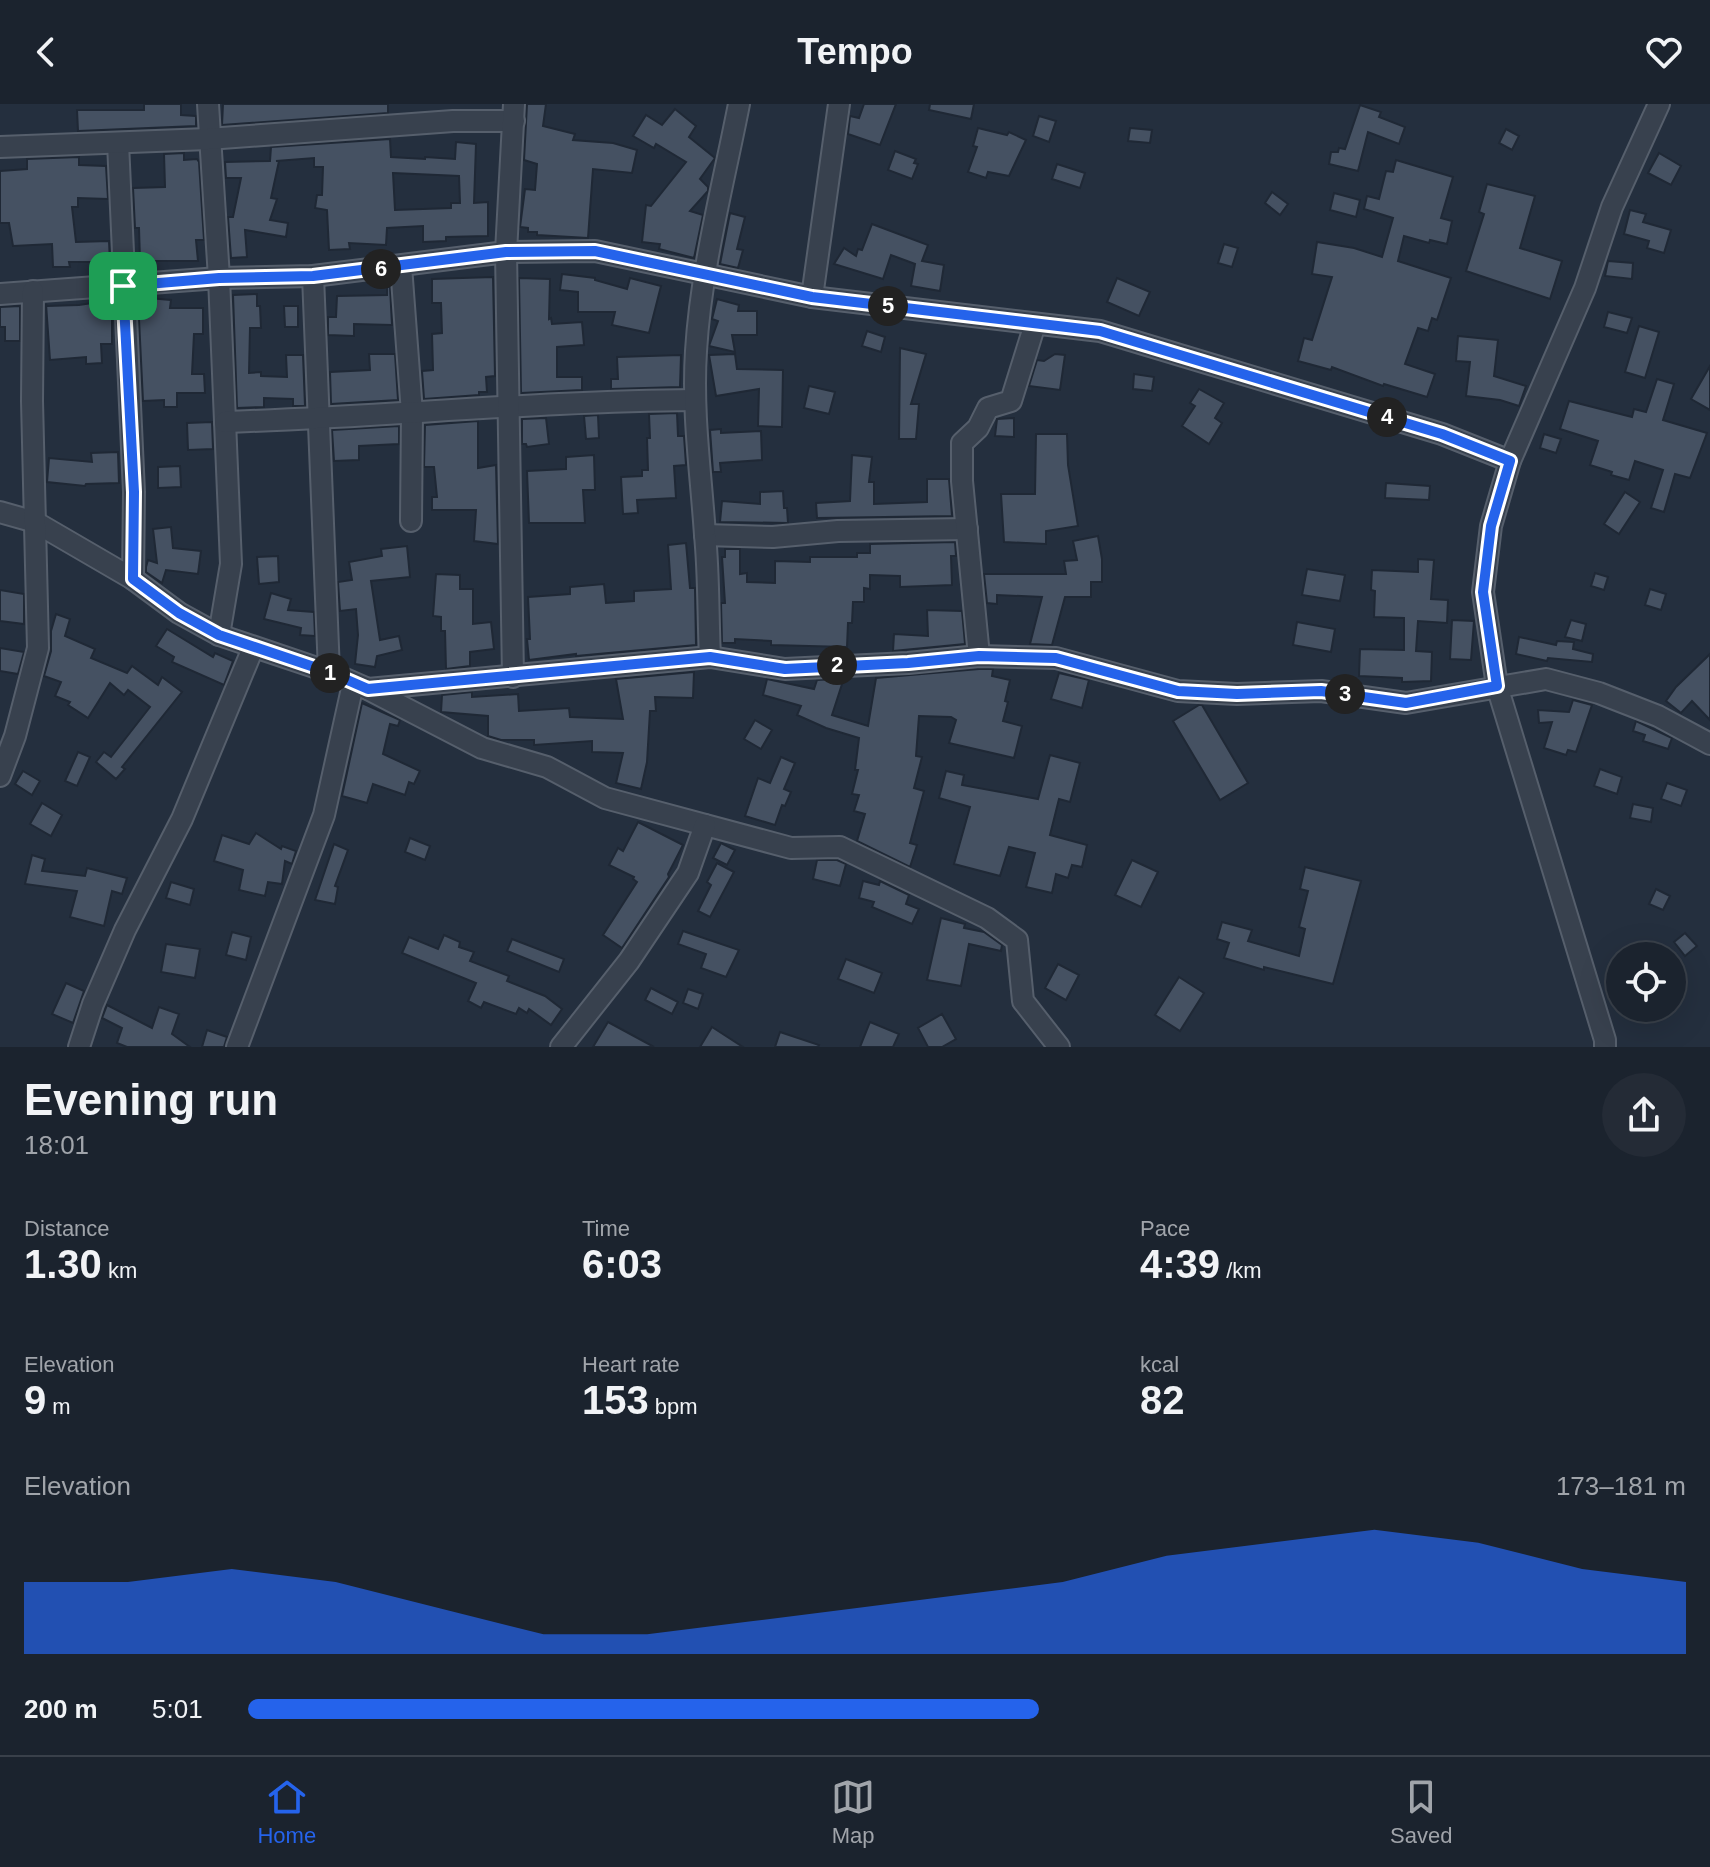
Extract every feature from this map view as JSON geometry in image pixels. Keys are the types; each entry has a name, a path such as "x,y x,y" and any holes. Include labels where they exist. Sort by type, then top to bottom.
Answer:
{"street":[{"path":"208,104 231,564 219,635"},
{"path":"710,657 695,400 696,351 706,275 739,104"},
{"path":"812,297 839,104"},
{"path":"1605,1047 1497,686 1483,592 1491,526 1510,461 1585,288 1612,207 1659,104"},
{"path":"0,147 208,139 453,121 514,113 506,252 513,677"},
{"path":"118,143 134,492 133,579"},
{"path":"0,294 219,278 313,276 506,252 595,251 812,297 1100,331 1442,434 1510,461"},
{"path":"401,266 412,413 411,521"},
{"path":"313,276 329,672"},
{"path":"0,776 15,736 38,648 32,401 33,291"},
{"path":"979,656 962,443 978,428 988,408 1011,401 1035,324"},
{"path":"225,422 598,401 695,400"},
{"path":"0,512 35,522 133,579 179,613 219,635 329,672 482,748 547,767 605,798 791,848 840,847 987,918 1017,940 1023,1001 1059,1047"},
{"path":"705,535 773,537 850,531 967,529"},
{"path":"79,1047 103,980 182,819 253,648"},
{"path":"361,686 513,677 710,657 785,669 979,656 1056,658 1178,691 1237,694 1321,691 1406,703 1546,679 1599,693 1658,716 1710,744"},
{"path":"237,1047 324,815 361,686"},
{"path":"561,1047 629,961 688,873 705,825"}],"building":[{"path":"144,104 181,104 181,115 196,116 196,126 78,131 77,110 144,110"},
{"path":"223,104 388,104 388,113 222,125"},
{"path":"527,104 546,104 543,126 575,134 573,140 613,143 637,150 632,173 593,169 588,238 537,235 537,232 528,232 528,228 520,227 525,189 535,190 537,164 524,160"},
{"path":"864,104 896,104 880,145 848,134 850,116 859,118"},
{"path":"930,104 974,104 971,119 929,110"},
{"path":"1360,105 1381,112 1379,117 1405,127 1399,144 1368,132 1358,171 1329,164 1331,152 1345,149"},
{"path":"675,109 696,126 689,137 715,158 700,179 708,191 690,211 703,215 694,258 659,249 660,244 642,242 646,205 651,206 686,162 656,144 654,148 633,136 646,115 662,125"},
{"path":"1039,116 1056,121 1049,142 1033,136"},
{"path":"978,128 1007,135 1009,132 1026,140 1009,176 988,172 986,178 968,172 977,147 973,146"},
{"path":"1130,128 1152,130 1150,143 1128,141"},
{"path":"1506,129 1519,136 1512,150 1499,143"},
{"path":"390,139 391,157 455,159 456,142 476,144 474,203 488,202 488,236 446,237 446,241 423,242 423,226 387,228 386,245 349,243 350,249 329,250 327,210 315,208 317,195 322,195 323,167 314,167 314,158 276,161 279,161 271,198 277,199 270,220 288,223 286,237 245,230 247,257 231,258 228,217 233,217 241,178 226,178 225,162 270,161 271,147","holes":["393,173 459,176 460,203 451,203 451,208 395,210"]},
{"path":"895,151 916,159 914,163 918,164 912,179 888,170"},
{"path":"184,153 184,160 197,159 199,162 204,240 196,240 198,261 140,261 133,188 165,187 164,154"},
{"path":"1659,153 1681,166 1671,185 1648,173"},
{"path":"79,157 79,165 106,166 108,199 78,198 78,207 72,207 76,242 109,241 110,262 69,262 70,267 53,267 52,244 13,246 9,223 0,223 0,171 27,169 27,159"},
{"path":"1396,160 1453,177 1441,218 1452,221 1447,244 1404,236 1398,261 1451,278 1437,320 1432,318 1428,331 1418,328 1405,364 1435,374 1427,397 1383,386 1332,367 1331,370 1298,361 1304,338 1312,340 1332,277 1312,274 1317,242 1354,248 1382,257 1393,218 1364,209 1367,196 1379,199 1386,171 1393,172"},
{"path":"1057,164 1085,173 1080,188 1052,179"},
{"path":"1487,184 1535,196 1520,248 1562,261 1550,299 1466,271 1484,214 1479,212"},
{"path":"1272,192 1288,204 1280,215 1265,203"},
{"path":"1334,193 1360,200 1356,217 1330,210"},
{"path":"1630,210 1646,214 1643,222 1671,230 1664,253 1647,248 1649,241 1624,234"},
{"path":"730,213 745,217 737,249 743,250 738,268 720,264"},
{"path":"872,224 928,245 922,261 944,265 940,291 911,286 915,264 891,255 883,279 834,264 844,248 856,256 858,249 862,250"},
{"path":"1224,244 1238,248 1232,267 1218,263"},
{"path":"1608,261 1633,263 1632,279 1605,276"},
{"path":"562,274 595,278 627,289 630,278 661,286 649,333 612,325 615,312 578,312 578,292 560,290"},
{"path":"493,277 495,376 486,377 487,392 424,399 422,371 433,370 432,334 442,333 441,303 432,303 432,279"},
{"path":"519,278 550,279 549,319 552,324 582,322 584,345 557,347 557,377 582,377 582,390 521,393"},
{"path":"1117,278 1150,292 1139,316 1107,302"},
{"path":"387,287 390,287 392,325 354,324 354,336 328,335 328,317 336,317 337,296 387,295"},
{"path":"257,294 261,328 250,328 249,373 287,377 286,355 303,355 305,406 293,406 293,399 264,398 264,407 237,408 233,295"},
{"path":"138,299 171,300 170,308 203,308 203,334 194,334 192,374 204,374 205,393 177,393 177,407 164,407 164,400 143,401"},
{"path":"717,299 739,305 738,311 757,311 757,335 732,335 735,352 709,346 718,321 712,319"},
{"path":"112,300 112,344 101,344 102,363 86,364 86,357 50,360 46,304 79,305"},
{"path":"20,306 20,341 5,341 5,327 0,327 0,307"},
{"path":"284,306 298,306 298,327 285,327"},
{"path":"1608,312 1632,318 1627,333 1604,327"},
{"path":"1639,326 1659,332 1645,378 1625,372"},
{"path":"867,331 885,337 881,352 862,346"},
{"path":"1458,336 1498,340 1494,376 1526,386 1519,406 1466,396 1470,362 1456,361"},
{"path":"900,348 926,354 911,404 919,404 916,439 899,439"},
{"path":"369,354 395,354 398,400 331,404 330,372 370,370"},
{"path":"735,354 737,369 783,370 782,427 758,426 759,389 716,396 709,355"},
{"path":"1055,354 1065,355 1060,390 1029,386 1037,360 1044,361"},
{"path":"681,355 680,387 611,389 611,379 618,379 617,357"},
{"path":"1710,366 1710,410 1691,399"},
{"path":"1134,374 1154,377 1152,391 1133,389"},
{"path":"1657,379 1674,384 1663,420 1707,433 1690,478 1675,474 1664,512 1651,508 1663,470 1635,461 1629,480 1611,475 1612,472 1590,465 1598,441 1560,429 1569,401 1632,417 1634,409 1646,412"},
{"path":"809,386 835,392 829,414 804,408"},
{"path":"1199,389 1224,403 1215,418 1222,423 1209,444 1182,426 1195,406 1190,403"},
{"path":"677,413 678,436 684,436 686,465 674,466 676,498 637,500 638,513 623,514 621,477 642,476 642,470 648,470 649,414"},
{"path":"598,415 599,438 586,439 584,416"},
{"path":"546,418 549,444 527,447 522,444 522,419"},
{"path":"1014,418 1014,437 995,436 997,419"},
{"path":"478,421 478,468 496,465 498,544 474,541 476,510 432,510 432,497 437,497 434,467 424,467 425,425"},
{"path":"212,422 213,449 188,450 187,423"},
{"path":"399,426 399,444 359,446 359,460 334,461 332,430"},
{"path":"721,429 721,433 761,431 762,460 720,463 721,472 713,472 710,430"},
{"path":"1036,434 1067,434 1068,465 1078,526 1046,531 1046,544 1004,542 1001,494 1035,494"},
{"path":"1544,434 1561,439 1556,453 1540,448"},
{"path":"118,452 119,483 85,486 47,482 49,458 92,462 91,453"},
{"path":"594,455 595,490 583,490 585,523 529,523 527,471 566,469 566,457"},
{"path":"852,455 872,457 869,482 874,482 874,504 927,502 927,479 949,479 952,516 817,518 816,503 850,501"},
{"path":"180,466 181,487 158,488 158,467"},
{"path":"1386,483 1430,486 1429,500 1385,498"},
{"path":"783,491 788,523 720,522 722,501 760,504 760,492"},
{"path":"1625,492 1640,502 1619,534 1604,524"},
{"path":"171,527 173,548 201,551 198,574 166,570 162,583 146,572 146,567 148,560 157,563 153,529"},
{"path":"1098,536 1102,582 1091,582 1091,597 1065,597 1052,645 1030,644 1042,597 997,595 997,604 987,603 984,574 1066,574 1064,561 1077,560 1073,541"},
{"path":"955,542 956,556 951,556 952,585 900,587 900,576 870,575 870,589 864,588 864,602 853,602 847,647 771,645 771,641 735,639 735,643 722,643 721,603 725,603 722,557 725,557 725,549 740,549 740,574 747,573 747,582 775,583 775,561 810,562 810,557 857,557 857,553 870,553 870,544"},
{"path":"686,543 690,588 695,588 696,645 529,660 528,597 570,594 570,587 604,584 606,603 634,601 634,591 671,589 668,545"},
{"path":"407,546 410,577 371,581 380,640 399,636 402,650 377,656 375,667 355,664 358,635 356,609 340,611 338,582 352,580 349,562 382,556 381,549"},
{"path":"278,556 279,582 259,584 257,557"},
{"path":"1418,559 1434,560 1431,599 1448,600 1447,623 1418,621 1416,651 1432,652 1431,681 1402,682 1402,678 1359,676 1360,649 1404,650 1404,618 1374,617 1372,570 1418,572"},
{"path":"1307,569 1345,575 1340,601 1302,595"},
{"path":"1595,573 1608,577 1604,590 1591,586"},
{"path":"436,574 460,575 460,589 473,589 473,624 491,622 494,649 470,652 470,666 446,669 445,631 441,631 441,617 433,616"},
{"path":"1650,589 1666,594 1661,610 1645,605"},
{"path":"0,590 24,594 24,624 0,621"},
{"path":"271,593 291,599 288,610 314,612 315,636 300,635 301,628 264,619"},
{"path":"927,610 962,611 965,644 893,651 894,634 928,636"},
{"path":"56,614 70,619 65,636 95,649 91,658 127,673 132,666 158,685 162,677 182,692 122,767 125,769 116,779 96,762 104,752 111,757 150,707 128,690 124,695 110,683 88,718 68,705 70,702 55,696 61,682 44,676"},
{"path":"1452,620 1474,621 1471,660 1450,659"},
{"path":"1571,620 1586,624 1582,641 1565,637"},
{"path":"1297,622 1335,629 1331,652 1293,645"},
{"path":"167,629 213,657 215,653 233,661 224,685 172,662 174,657 156,646"},
{"path":"1519,637 1556,645 1557,641 1574,642 1573,649 1593,654 1592,662 1548,658 1547,661 1516,654"},
{"path":"0,648 24,652 18,674 0,671"},
{"path":"1710,654 1710,720 1692,701 1681,713 1666,701"},
{"path":"993,669 992,676 1010,680 1003,721 1022,726 1014,758 949,743 956,720 951,717 919,716 916,756 922,757 914,788 924,791 910,843 917,845 910,867 857,841 865,814 854,811 859,795 852,794 858,770 855,770 859,738 797,715 801,706 763,695 767,679 814,689 817,680 838,679 843,681 832,715 868,726 876,678"},
{"path":"694,672 693,698 655,697 656,711 650,711 647,762 641,789 616,783 623,753 592,752 592,741 534,745 534,740 501,740 488,736 488,716 441,712 442,695 472,692 472,697 518,694 519,711 569,708 570,717 623,719 616,679"},
{"path":"1059,673 1089,680 1082,708 1051,699"},
{"path":"1573,700 1592,705 1576,752 1568,750 1566,755 1544,748 1552,722 1539,723 1538,710 1569,712"},
{"path":"362,703 400,720 398,726 390,724 383,754 420,771 414,784 409,782 405,795 373,784 367,803 342,796"},
{"path":"1202,705 1248,783 1220,800 1173,721"},
{"path":"755,720 772,730 761,749 744,739"},
{"path":"1636,721 1672,738 1668,749 1643,741 1645,735 1633,731"},
{"path":"78,752 90,757 77,786 65,781"},
{"path":"1050,755 1080,763 1070,802 1059,799 1050,835 1087,845 1082,867 1072,865 1068,878 1056,874 1052,893 1026,887 1035,853 1009,847 1000,876 954,864 970,807 939,798 946,771 964,775 962,785 1038,799"},
{"path":"781,757 795,763 784,789 791,792 785,806 782,805 775,825 745,816 758,778 770,783"},
{"path":"1600,769 1622,777 1617,794 1594,786"},
{"path":"23,771 40,781 32,795 15,784"},
{"path":"1667,783 1687,790 1681,806 1661,799"},
{"path":"42,803 62,815 51,836 30,824"},
{"path":"1633,804 1653,808 1651,822 1630,818"},
{"path":"638,822 683,845 669,877 622,948 603,935 637,882 634,877 609,865 618,848 623,851"},
{"path":"256,833 281,849 282,846 296,851 292,864 285,861 282,884 268,882 265,896 239,890 243,870 214,861 222,835 249,844"},
{"path":"410,838 430,846 425,860 405,852"},
{"path":"721,843 735,850 727,865 713,858"},
{"path":"334,844 348,850 335,886 338,887 335,904 315,900"},
{"path":"32,855 45,859 42,871 85,876 87,868 127,878 122,894 112,891 104,926 70,917 77,891 25,884"},
{"path":"817,860 837,860 846,864 840,886 813,879"},
{"path":"1132,860 1158,872 1141,907 1115,895"},
{"path":"717,863 734,872 710,917 698,911 711,885 707,882"},
{"path":"1305,867 1361,881 1333,984 1224,958 1229,943 1217,939 1222,922 1252,930 1248,941 1299,956 1305,929 1299,927 1308,891 1300,889"},
{"path":"863,881 879,885 880,881 909,895 906,904 919,909 912,924 872,907 874,902 859,898"},
{"path":"171,882 194,889 190,905 166,898"},
{"path":"1656,889 1670,896 1663,910 1649,904"},
{"path":"941,918 984,932 1002,945 1001,951 969,944 961,986 927,980"},
{"path":"683,931 739,950 726,977 701,968 706,954 678,944"},
{"path":"232,932 251,937 246,960 226,955"},
{"path":"1685,933 1697,946 1686,955 1686,942 1674,942"},
{"path":"444,935 460,942 459,947 474,952 470,961 509,976 507,981 545,996 562,1009 551,1025 529,1009 527,1013 519,1008 516,1014 484,1002 481,1008 468,1001 476,983 402,953 409,937 438,949"},
{"path":"512,939 564,959 559,972 507,951"},
{"path":"166,944 200,949 195,978 161,972"},
{"path":"846,959 882,973 874,993 838,979"},
{"path":"1058,964 1079,975 1066,1000 1045,988"},
{"path":"1179,977 1204,993 1180,1031 1155,1015"},
{"path":"66,983 84,991 73,1023 52,1014"},
{"path":"651,988 678,1002 672,1014 645,1000"},
{"path":"688,989 703,994 698,1009 683,1003"},
{"path":"107,1005 152,1028 159,1007 179,1014 172,1034 190,1047 127,1047 117,1043 122,1028 102,1018"},
{"path":"942,1014 956,1039 942,1047 928,1047 918,1028"},
{"path":"608,1022 654,1047 593,1047"},
{"path":"870,1022 899,1034 893,1047 860,1047"},
{"path":"712,1027 743,1047 700,1047"},
{"path":"207,1030 227,1037 224,1047 202,1047"},
{"path":"780,1032 819,1045 775,1047"}],"route":[{"path":"595,251 812,297 1100,331 1442,434 1510,461 1491,526 1483,592 1497,686 1406,703 1321,691 1237,694 1178,691 1056,658 979,656 785,669 710,657 368,689 329,672 219,635 179,613 133,579 134,492 123,286 219,278 313,276 506,252 595,251"}]}
